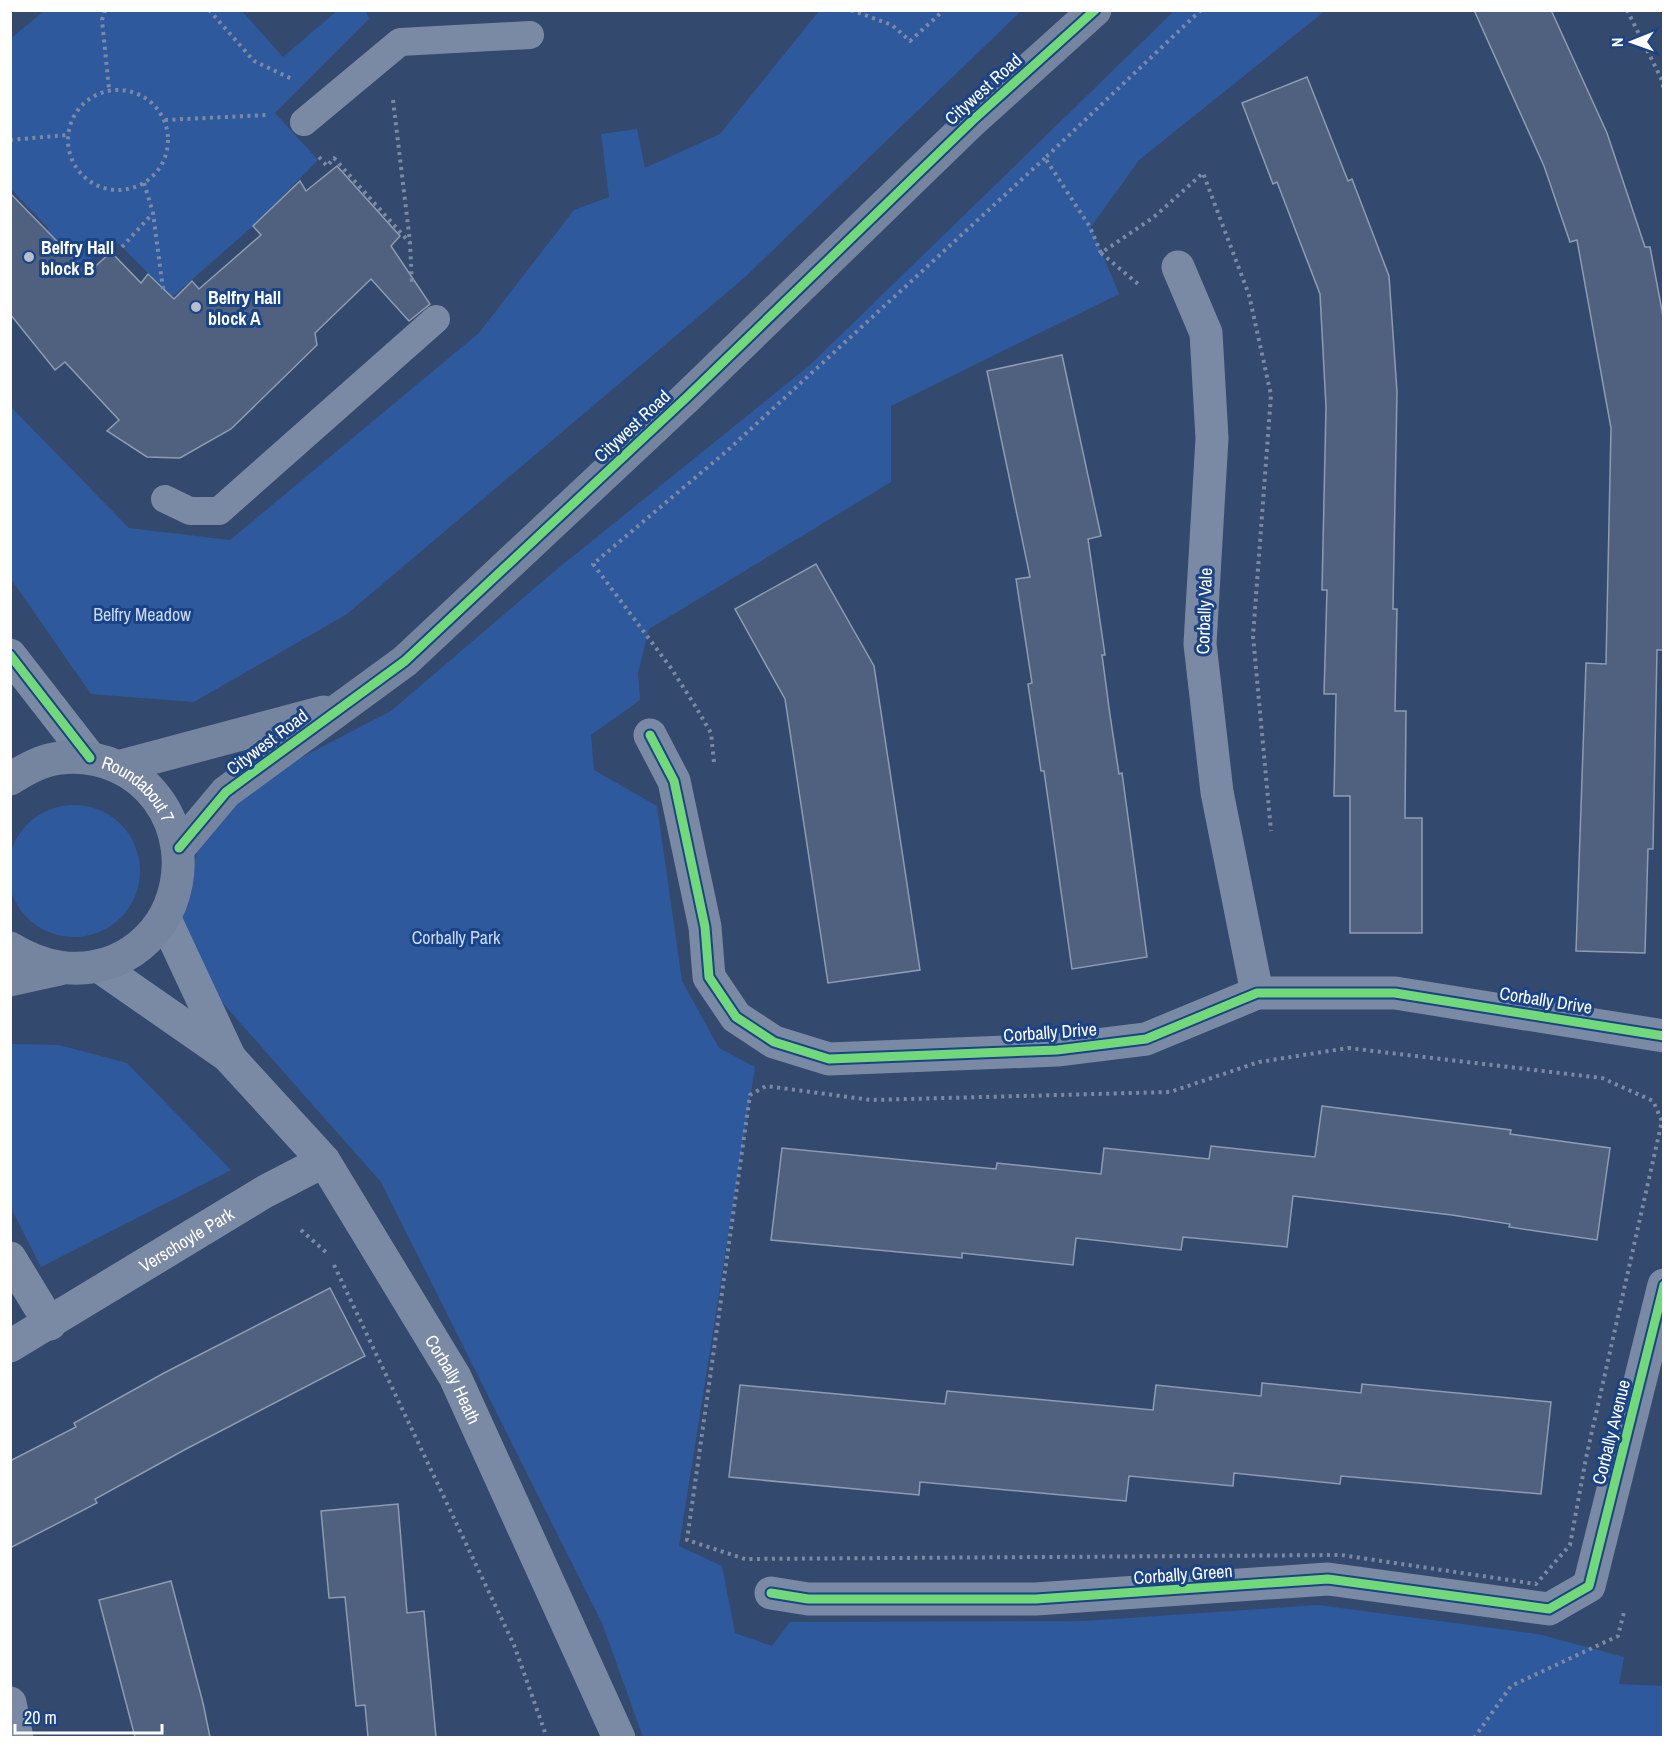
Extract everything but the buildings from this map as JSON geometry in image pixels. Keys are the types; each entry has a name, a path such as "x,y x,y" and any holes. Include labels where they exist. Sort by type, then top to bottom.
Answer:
{"street":[{"name":"Citywest Road","path":"179,848 226,792 413,653 687,397 973,120 1095,10"},
{"name":"Corbally Vale","path":"1178,267 1206,333 1212,438 1200,644 1217,792 1257,993"},
{"path":"10,655 104,762"},
{"name":"Citywest Road","path":"104,762 340,708"},
{"name":"Corbally Drive","path":"650,735 674,782 705,927 709,977 736,1017 774,1042 829,1059 1057,1050 1146,1039 1257,993 1395,993 1664,1036"},
{"name":"Roundabout 7","path":"10,779 30,767 59,758 104,762 147,787 168,815 179,848 178,885 165,919 147,940 125,957 100,967 60,969 31,960 10,948"},
{"path":"165,919 228,1056"},
{"path":"100,967 228,1056"},
{"path":"10,980 60,969"},
{"name":"Corbally Heath","path":"228,1056 324,1161 455,1377 619,1737"},
{"name":"Verschoyle Park","path":"10,1346 266,1191 324,1161"},
{"path":"10,1258 50,1323"},
{"name":"Corbally Avenue","path":"1589,1586 1664,1285"},
{"name":"Corbally Green","path":"771,1593 808,1599 1036,1599 1328,1579 1549,1609 1589,1586"},
{"path":"10,1703 17,1737"}],"lane":[{"path":"308,136 400,42 530,35"},
{"path":"165,499 190,511 219,511 436,319"}],"path":[{"path":"105,10 102,20 109,90"},
{"path":"209,10 254,61 296,81"},
{"path":"851,10 892,25 910,41 944,10"},
{"path":"715,768 711,733 671,668 593,564 728,450 1045,158 1201,10"},
{"path":"1627,10 1664,90"},
{"path":"109,90 126,90 142,95 156,106 165,120 168,149 155,174 144,183 130,189 113,190 98,187 84,178 74,166 68,151 67,135 72,119 81,105 94,95 109,90"},
{"path":"392,97 410,243 413,295 436,319"},
{"path":"10,140 67,135"},
{"path":"308,136 327,166 334,158 410,243"},
{"path":"1045,158 1090,227 1101,253 1147,292"},
{"path":"1101,253 1154,217 1203,173 1249,295 1271,395 1253,636 1271,833"},
{"path":"144,183 153,213 163,289"},
{"path":"122,247 153,213"},
{"path":"1348,1048 1602,1078 1653,1101 1662,1121 1586,1458 1570,1545 1536,1584 1341,1555 745,1559 687,1540 750,1095 766,1086 871,1100 1170,1092 1259,1062 1348,1048"},
{"path":"301,1230 329,1254 514,1645 547,1737"},
{"path":"1474,1737 1511,1686 1618,1636"}],"green space":[{"path":"44,11 242,11 283,57 337,11 366,11 369,19 275,113 318,160 253,226 172,297 118,243 66,273 36,241 49,229 11,189 10,39"},
{"name":"Belfry Meadow","path":"819,11 1021,11 744,278 347,614 194,702 91,694 11,579 11,407 129,528 230,540 479,333 574,210 609,197 601,134 637,129 645,168 720,134"},
{"name":"Corbally Park","path":"1174,11 1325,11 1139,160 1091,227 1119,294 891,406 891,482 649,629 638,673 640,700 591,735 594,770 657,806 682,981 719,1048 755,1067 679,1546 722,1566 735,1633 772,1646 790,1622 1084,1621 1318,1605 1538,1634 1624,1657 1619,1684 1663,1686 1663,1737 643,1737 602,1623 381,1182 211,990 180,926 200,839 256,781 391,711 556,570 810,365"},
{"path":"74,805 99,810 120,825 135,846 140,871 135,896 120,917 99,932 74,937 49,932 28,917 13,896 8,871 13,846 28,825 49,810"},
{"path":"11,1044 59,1045 127,1063 231,1170 41,1267 11,1208"}],"cycle path":[{"path":"179,848 226,792 405,661 687,397 973,120 1095,10"},
{"path":"10,655 90,758"},
{"path":"650,735 674,781 705,927 709,977 736,1017 774,1042 829,1059 1057,1050 1146,1039 1257,993 1395,993 1664,1036"},
{"path":"771,1593 808,1599 1036,1599 1328,1579 1549,1609 1589,1586 1664,1285"}],"place":[{"name":"Belfry Hall block B","path":"29,257"},
{"name":"Belfry Hall block A","path":"196,307"}]}
